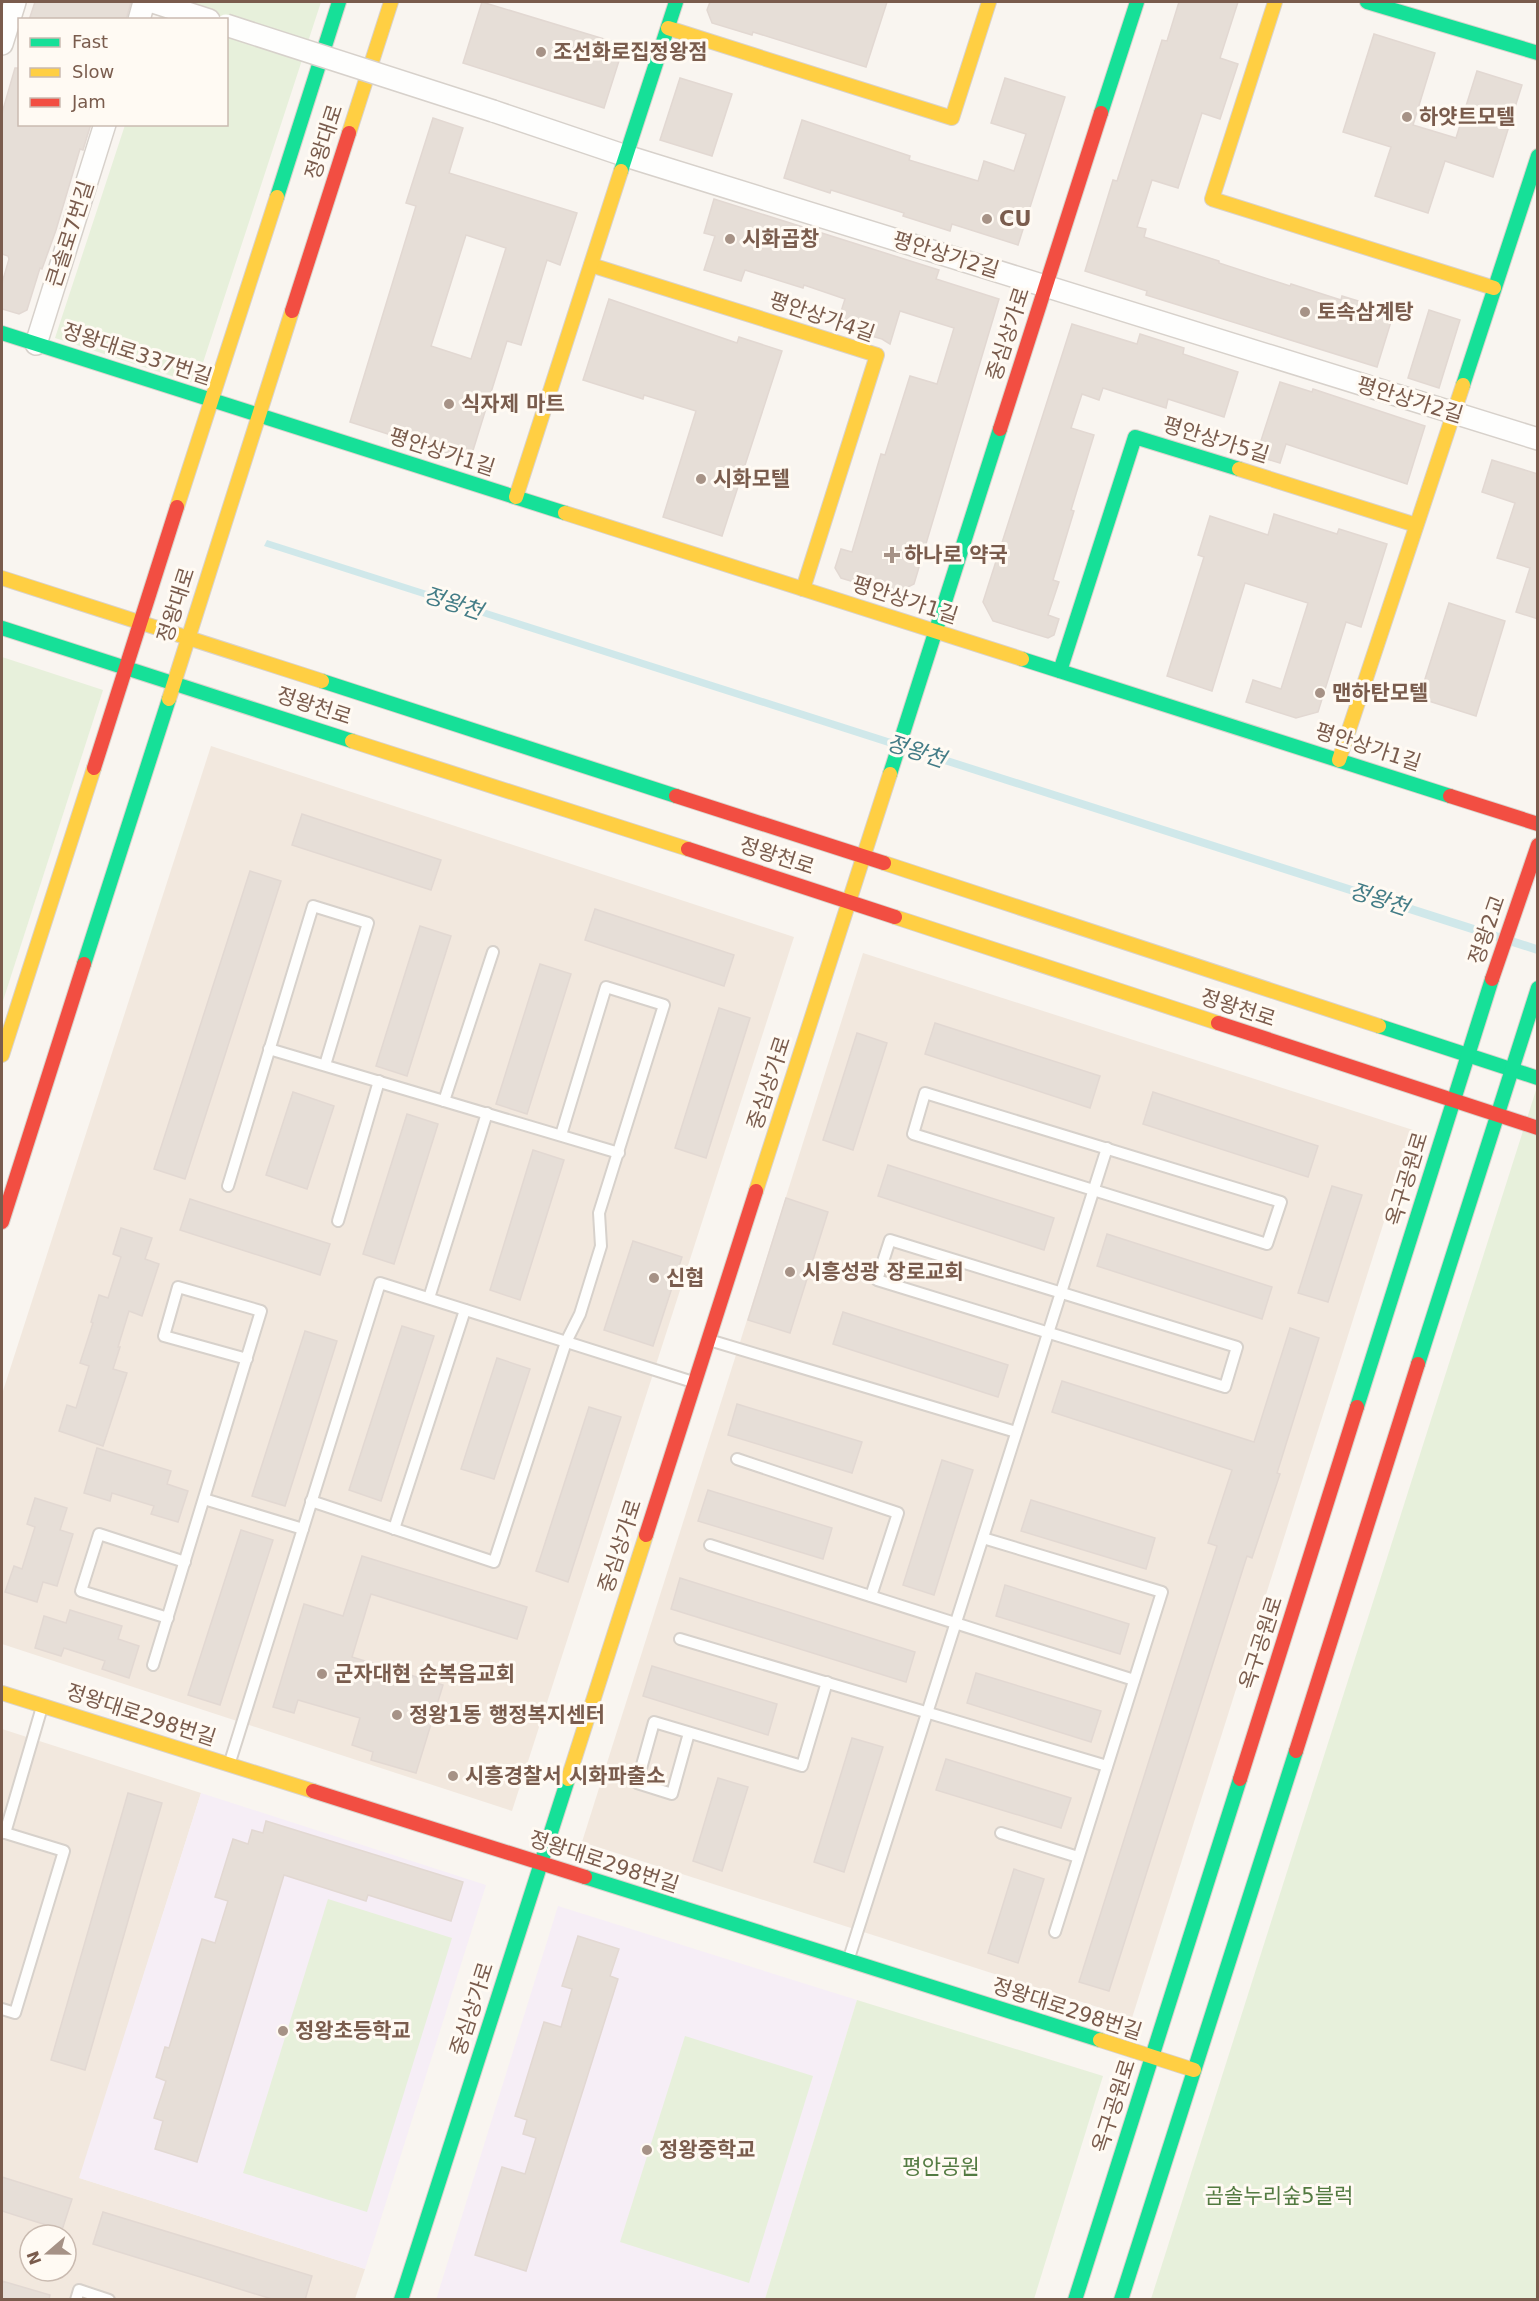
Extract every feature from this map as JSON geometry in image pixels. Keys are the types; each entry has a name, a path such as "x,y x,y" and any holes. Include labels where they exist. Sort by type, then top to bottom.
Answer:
{"street":[{"path":"2,44 15,2"},
{"path":"140,18 144,2"},
{"path":"153,2 199,16"},
{"name":"정왕대로","path":"2,1055 339,2"},
{"name":"정왕대로","path":"2,1222 391,2"},
{"path":"516,497 676,2"},
{"path":"668,28 952,118 989,2"},
{"name":"중심상가로","path":"401,2300 1137,2"},
{"path":"1275,2 1212,199 1494,288"},
{"path":"1367,2 1538,53"},
{"name":"평안상가2길","path":"228,26 626,156 1538,439"},
{"name":"큰솔로7번길","path":"36,344 104,126"},
{"path":"1339,760 1538,156"},
{"name":"평안상가4길","path":"591,265 877,355 803,589"},
{"name":"정왕대로337번길","path":"2,333 259,416"},
{"name":"평안상가1길","path":"259,416 1538,824"},
{"name":"평안상가5길","path":"1060,671 1135,437 1416,525"},
{"name":"정왕천로","path":"2,578 863,856 1538,1078"},
{"name":"정왕천로","path":"2,628 1538,1128"},
{"name":"정왕2교","path":"1486,998 1538,845"},
{"path":"1121,2300 1538,988"},
{"name":"옥구공원로","path":"1075,2300 1486,998"},
{"name":"정왕대로298번길","path":"2,1693 1194,2070"}],"lane":[{"path":"228,1186 313,906 368,923 325,1065"},
{"path":"444,1101 493,952"},
{"path":"311,1501 494,1562 566,1342 580,1314 601,1246 600,1212 664,1005 606,987 561,1135"},
{"path":"269,1049 619,1153"},
{"path":"338,1221 379,1081"},
{"path":"925,1093 1107,1148 1281,1202 1267,1244 913,1134 925,1093"},
{"path":"429,1298 487,1113"},
{"path":"848,1962 1107,1148"},
{"path":"890,1240 1061,1293 1237,1347 1225,1387 877,1280 890,1240"},
{"path":"229,1765 380,1283 695,1382"},
{"path":"153,1665 168,1618 247,1359 261,1311 178,1287 164,1336 247,1359"},
{"path":"394,1528 465,1310"},
{"path":"709,1340 1016,1432"},
{"path":"737,1459 898,1513 871,1596"},
{"path":"204,1499 303,1529"},
{"path":"168,1618 81,1591 99,1534 185,1562"},
{"path":"983,1538 1162,1592 1055,1932"},
{"path":"710,1545 1134,1680"},
{"path":"680,1639 1107,1766"},
{"path":"689,1733 672,1794 637,1784 654,1722 802,1766 827,1682"},
{"path":"2,2009 15,2013 64,1851 3,1833 42,1706"},
{"path":"1001,1833 1078,1857"},
{"path":"76,2300 79,2290 109,2300"}],"shaded area":[{"path":"211,746 794,937 512,1811 2,1644 2,1394"},
{"path":"863,953 1413,1130 1132,2018 582,1842"},
{"path":"2,1729 201,1793 80,2178 365,2269 355,2299 2,2299"},
{"name":"정왕초등학교","path":"201,1793 486,1885 365,2269 79,2178"},
{"name":"정왕중학교","path":"558,1906 857,2000 765,2299 436,2300"}],"green space":[{"path":"165,2 321,2 196,384 55,338 125,126 228,126 228,18 159,18"},
{"path":"2,657 103,690 2,1004"},
{"name":"곰솔누리숲5블럭","path":"1537,1087 1537,2299 1151,2299"},
{"path":"328,1899 452,1938 367,2212 243,2173"},
{"name":"평안공원","path":"857,2000 1103,2076 1034,2299 765,2299"},
{"path":"685,2036 813,2076 749,2283 620,2242"}],"water":[{"name":"정왕천","path":"267,540 1537,945 1537,954 264,546"}],"building":[{"path":"35,2 131,2 127,18 30,18"},
{"path":"482,2 624,45 604,108 463,63"},
{"path":"710,2 887,2 866,67 753,32 752,35 712,23 707,10"},
{"path":"1179,2 1238,2 1220,58 1238,64 1220,119 1202,113 1178,188 1152,180 1137,227 1146,229 1144,237 1219,261 1219,263 1290,286 1291,284 1341,300 1342,296 1394,312 1377,367 1146,295 1147,291 1085,271 1113,180 1117,181 1162,40 1167,41"},
{"path":"1374,34 1435,53 1413,125 1456,138 1477,71 1522,85 1493,177 1445,161 1428,213 1375,196 1391,147 1343,132"},
{"path":"15,68 18,68 18,126 90,126 83,150 80,149 56,230 42,269 40,268 27,310 19,314 2,309 2,283 9,259 8,256 2,254 2,113"},
{"path":"680,78 732,94 712,156 660,140"},
{"path":"1005,78 1065,97 1018,245 952,224 950,231 903,216 904,213 784,178 802,120 910,156 909,160 978,181 984,161 1014,171 1026,134 991,123"},
{"path":"433,118 463,128 449,173 577,213 560,265 547,260 521,345 507,341 470,460 350,422 416,206 406,203","holes":["466,235 506,248 471,359 431,346"]},
{"path":"714,199 939,270 936,279 999,299 914,584 894,594 841,578 835,568 841,549 852,552 881,454 885,455 910,376 937,384 954,328 900,311 890,344 864,334 865,330 838,321 845,299 804,285 803,288 745,270 741,281 704,270 715,236 704,233"},
{"path":"609,299 737,343 739,337 782,351 722,536 663,517 696,411 644,395 643,399 583,380"},
{"path":"1429,310 1460,320 1439,388 1408,378"},
{"path":"1072,324 1137,344 1140,334 1184,348 1183,354 1238,372 1224,417 1168,399 1166,408 1103,388 1099,400 1082,394 1071,428 1094,435 1053,580 1059,582 1048,615 1059,619 1054,635 1048,638 993,621 983,602"},
{"path":"1280,382 1312,392 1313,389 1425,426 1407,484 1286,444 1280,463 1256,456"},
{"path":"1492,460 1538,474 1538,619 1516,612 1530,568 1497,558 1515,503 1482,492"},
{"path":"1274,514 1337,534 1339,529 1387,544 1361,627 1346,622 1318,712 1296,718 1246,702 1253,680 1281,689 1308,603 1245,583 1212,691 1167,676 1204,557 1198,555 1210,516 1268,535"},
{"path":"1449,603 1505,621 1476,716 1419,698"},
{"path":"302,814 441,860 431,890 292,845"},
{"path":"250,871 281,881 185,1179 154,1169"},
{"path":"595,909 734,955 724,986 585,940"},
{"path":"420,926 451,936 407,1076 376,1066"},
{"path":"540,964 571,974 527,1114 496,1104"},
{"path":"719,1008 750,1018 706,1158 675,1148"},
{"path":"935,1023 1100,1076 1090,1108 925,1054"},
{"path":"857,1033 887,1043 853,1150 823,1140"},
{"path":"293,1092 334,1106 307,1189 266,1175"},
{"path":"1153,1092 1318,1146 1308,1177 1143,1124"},
{"path":"407,1114 438,1124 394,1264 363,1254"},
{"path":"533,1150 564,1160 520,1300 490,1290"},
{"path":"888,1165 1054,1218 1044,1250 878,1196"},
{"path":"1332,1186 1362,1195 1328,1302 1298,1293"},
{"path":"786,1198 828,1212 790,1333 748,1320"},
{"path":"190,1199 330,1244 320,1275 180,1230"},
{"path":"121,1228 152,1238 145,1259 159,1264 142,1316 129,1311 113,1369 127,1373 103,1446 59,1431 67,1405 76,1408 89,1366 80,1363 99,1295 108,1298 121,1257 113,1254"},
{"path":"1107,1234 1272,1287 1262,1319 1097,1266"},
{"path":"633,1241 682,1257 653,1346 604,1330"},
{"path":"843,1312 1008,1365 998,1397 833,1344"},
{"path":"402,1326 434,1336 381,1501 349,1490"},
{"path":"1290,1328 1319,1338 1277,1473 1280,1474 1252,1558 1247,1556 1109,1991 1079,1982 1217,1546 1208,1543 1232,1470 1052,1412 1062,1381 1254,1442"},
{"path":"305,1331 337,1341 285,1506 252,1496"},
{"path":"497,1358 530,1369 494,1479 461,1469"},
{"path":"737,1404 862,1442 852,1473 728,1435"},
{"path":"589,1407 621,1417 568,1582 536,1571"},
{"path":"97,1448 171,1471 167,1484 188,1491 178,1522 151,1514 154,1506 112,1493 110,1501 84,1493"},
{"path":"942,1460 973,1470 934,1595 903,1585"},
{"path":"708,1490 832,1528 823,1559 698,1521"},
{"path":"35,1498 67,1508 60,1530 73,1534 57,1586 43,1582 37,1602 5,1592 14,1566 22,1569 35,1527 27,1524"},
{"path":"1031,1500 1155,1538 1146,1569 1021,1531"},
{"path":"241,1530 273,1540 220,1705 188,1695"},
{"path":"362,1556 527,1607 517,1639 371,1594 352,1657 443,1685 416,1773 371,1760 373,1752 352,1745 360,1718 298,1700 294,1713 273,1707 304,1604 343,1616"},
{"path":"680,1578 915,1652 906,1682 671,1609"},
{"path":"1005,1585 1129,1624 1120,1654 996,1616"},
{"path":"70,1610 122,1626 118,1639 139,1646 129,1678 102,1669 105,1661 64,1648 61,1656 35,1648 44,1616 66,1623"},
{"path":"652,1666 777,1704 768,1735 643,1696"},
{"path":"976,1673 1101,1711 1091,1742 967,1703"},
{"path":"852,1738 883,1747 844,1872 814,1862"},
{"path":"946,1759 1071,1798 1061,1828 936,1790"},
{"path":"718,1778 748,1787 722,1871 693,1861"},
{"path":"128,1793 162,1803 85,2070 51,2060"},
{"path":"266,1821 463,1882 451,1921 368,1895 366,1901 284,1875 197,2162 155,2149 163,2121 154,2118 166,2081 156,2077 165,2047 169,2048 202,1939 215,1943 228,1901 215,1897 233,1839 248,1844 252,1830 263,1833"},
{"path":"1014,1869 1044,1879 1018,1963 988,1953"},
{"path":"578,1936 619,1949 610,1976 618,1979 526,2271 475,2255 502,2167 525,2174 536,2138 523,2134 527,2120 515,2116 544,2022 561,2027 572,1989 562,1986"},
{"path":"2,2177 72,2199 64,2223 40,2223 2,2211"},
{"path":"103,2212 312,2276 305,2300 275,2300 93,2244"},
{"path":"2,2281 50,2295 49,2300 2,2300"}],"traffic: fast":[{"path":"277,197 339,2"},
{"path":"621,171 676,2"},
{"path":"1101,113 1137,2"},
{"path":"1367,2 1538,53"},
{"path":"1463,385 1538,156"},
{"path":"2,333 565,513"},
{"path":"890,774 1000,429"},
{"path":"1060,671 1135,437 1239,469"},
{"path":"2,628 352,741"},
{"path":"1022,659 1450,796"},
{"path":"322,681 676,796"},
{"path":"84,964 169,699"},
{"path":"1357,1407 1492,979"},
{"path":"1418,1364 1538,988"},
{"path":"1379,1026 1538,1078"},
{"path":"1121,2300 1296,1751"},
{"path":"401,2300 568,1779"},
{"path":"1075,2300 1240,1779"},
{"path":"585,1877 1100,2040"}],"traffic: slow":[{"path":"349,133 391,2"},
{"path":"668,28 952,118 989,2"},
{"path":"1275,2 1212,199 1494,288"},
{"path":"516,497 621,171"},
{"path":"177,507 277,197"},
{"path":"591,265 877,355 803,589"},
{"path":"169,699 292,311"},
{"path":"1339,760 1463,385"},
{"path":"1239,469 1416,525"},
{"path":"565,513 1022,659"},
{"path":"2,578 322,681"},
{"path":"352,741 688,849"},
{"path":"2,1055 94,768"},
{"path":"756,1191 890,774"},
{"path":"884,863 1379,1026"},
{"path":"895,917 1218,1023"},
{"path":"568,1779 646,1535"},
{"path":"2,1693 313,1791"},
{"path":"1100,2040 1194,2070"}],"traffic: jam":[{"path":"1000,429 1101,113"},
{"path":"292,311 349,133"},
{"path":"94,768 177,507"},
{"path":"676,796 884,863"},
{"path":"1450,796 1538,824"},
{"path":"1492,979 1538,845"},
{"path":"688,849 895,917"},
{"path":"2,1222 84,964"},
{"path":"1218,1023 1538,1128"},
{"path":"646,1535 756,1191"},
{"path":"1296,1751 1418,1364"},
{"path":"1240,1779 1357,1407"},
{"path":"313,1791 585,1877"}],"place":[{"name":"조선화로집정왕점","path":"541,52"},
{"name":"하얏트모텔","path":"1407,117"},
{"name":"CU","path":"987,219"},
{"name":"시화곱창","path":"730,239"},
{"name":"토속삼계탕","path":"1305,312"},
{"name":"식자제 마트","path":"449,404"},
{"name":"시화모텔","path":"701,479"},
{"name":"하나로 약국","path":"892,555"},
{"name":"맨하탄모텔","path":"1320,693"},
{"name":"시흥성광 장로교회","path":"790,1272"},
{"name":"신협","path":"654,1278"},
{"name":"군자대현 순복음교회","path":"322,1674"},
{"name":"정왕1동 행정복지센터","path":"397,1715"},
{"name":"시흥경찰서 시화파출소","path":"453,1776"},
{"name":"정왕초등학교","path":"283,2031"},
{"name":"정왕중학교","path":"647,2150"}]}
